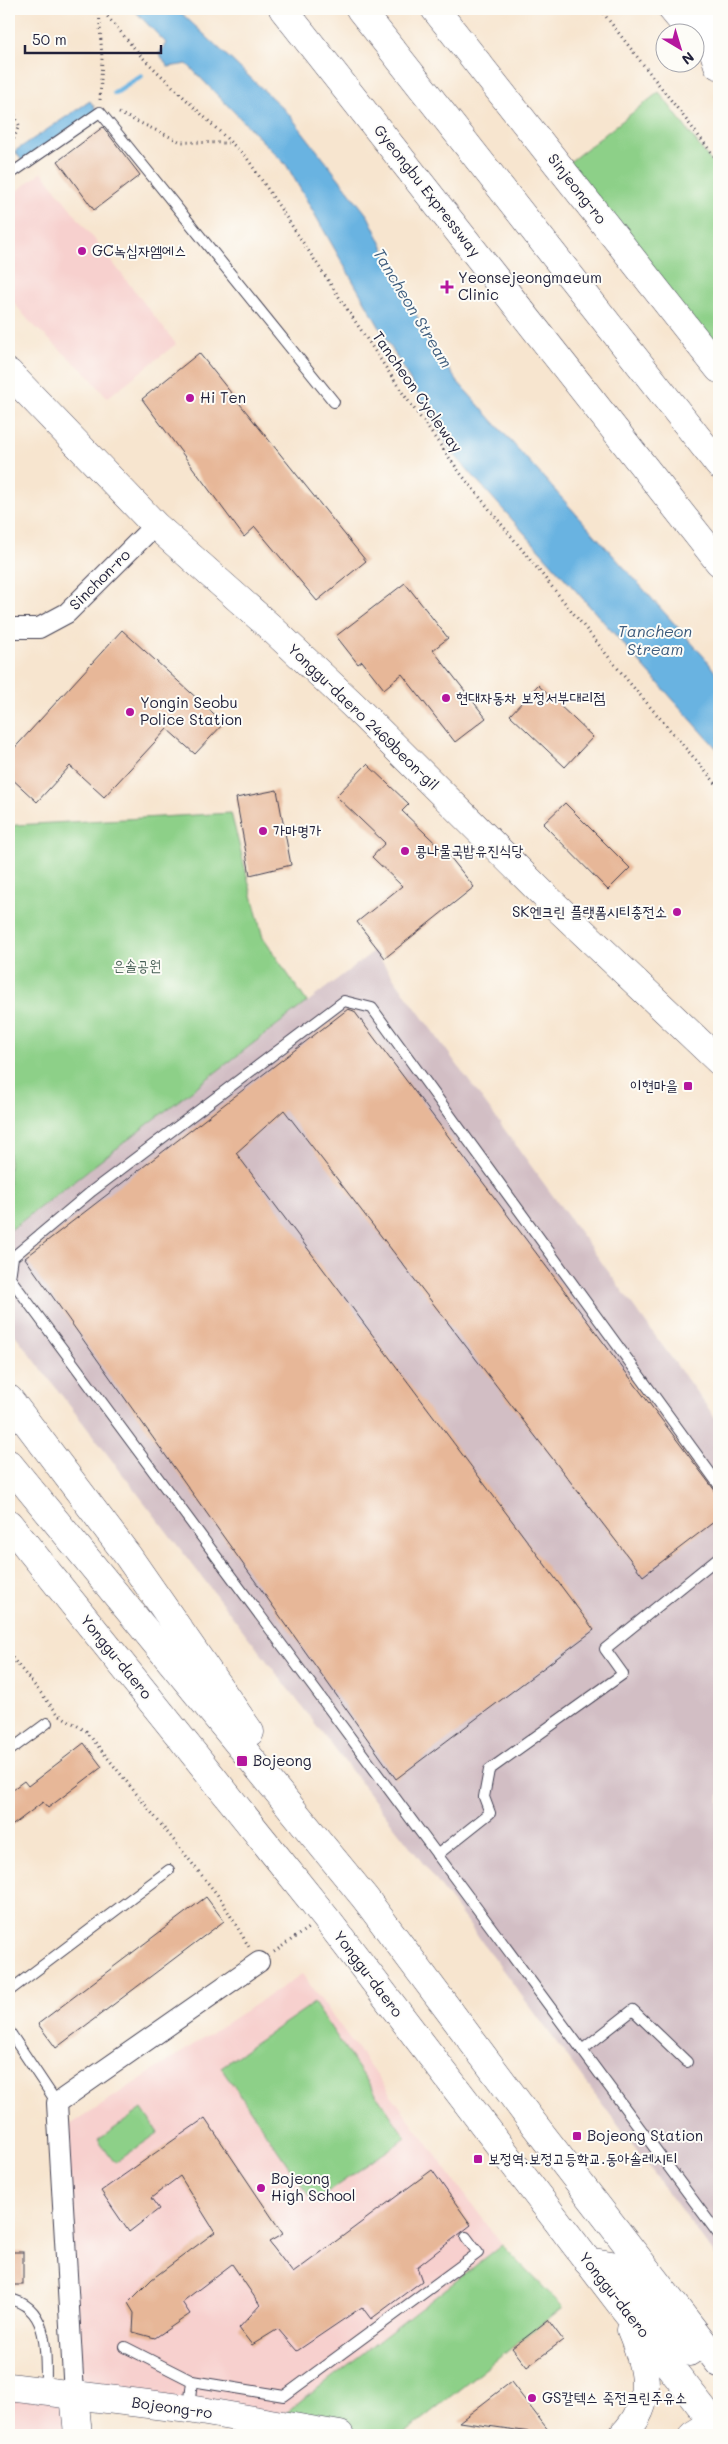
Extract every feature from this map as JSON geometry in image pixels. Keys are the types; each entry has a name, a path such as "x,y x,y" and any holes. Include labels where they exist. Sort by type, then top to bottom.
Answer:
{"main road":[{"name":"Gyeongbu Expressway","path":"283,9 719,562"},
{"path":"360,9 719,465"},
{"name":"Sinjeong-ro","path":"435,9 719,369"},
{"path":"672,9 683,22"},
{"path":"700,9 719,66"},
{"path":"706,50 719,66"},
{"name":"Yonggu-daero 2469beon-gil","path":"9,373 155,525 269,626 354,705 545,896 719,1061"},
{"path":"9,1399 128,1556 228,1698 334,1859"},
{"path":"9,1464 334,1859 719,2363"},
{"name":"Yonggu-daero","path":"9,1524 325,1917 622,2306 711,2427"},
{"path":"587,2261 617,2266 685,2350 689,2352 695,2348 697,2336"},
{"path":"622,2306 643,2359 646,2384 643,2405 623,2435"},
{"name":"Bojeong-ro","path":"9,2387 188,2409 340,2435"},
{"path":"74,2394 78,2435"}],"street":[{"name":"Sinchon-ro","path":"9,628 39,628 66,613 155,525"},
{"path":"74,2394 58,2103 259,1962"}],"lane":[{"path":"9,175 100,112 334,402"},
{"path":"719,1485 372,1008 344,1002 92,1190 13,1257 10,1278 719,2235"},
{"path":"437,1855 490,1812 484,1798 489,1770 623,1674 605,1649 719,1557"},
{"path":"9,1751 48,1723"},
{"path":"9,1991 169,1870"},
{"path":"582,2050 633,2010 687,2062"},
{"path":"9,2031 58,2103"},
{"path":"125,2347 192,2381 284,2396 478,2253 466,2236"},
{"path":"13,2300 31,2312 44,2330 46,2391"},
{"path":"188,2409 192,2381"}],"path":[{"path":"100,9 102,58 100,112 119,113 181,142 229,143"},
{"name":"Tancheon Cycleway","path":"100,9 142,56 229,143 247,158 402,392 461,474 628,681 719,787"},
{"path":"600,9 719,162"},
{"path":"9,101 19,125 10,149"},
{"path":"9,1654 58,1714 86,1730 220,1898 259,1962 325,1917"}],"shaded area":[{"path":"42,172 176,344 107,398 88,375 30,322 9,297 9,197"},
{"path":"374,951 719,1423 719,2261 432,1875 9,1327 9,1231"},
{"name":"Bojeong High School","path":"302,1974 502,2245 272,2424 74,2394 78,2435 9,2435 9,2387 73,2394 59,2132"}],"green space":[{"path":"659,92 719,172 719,356 567,164"},
{"name":"은솔공원","path":"231,813 263,938 307,1002 9,1231 9,828 16,825"},
{"path":"314,2003 406,2138 313,2202 221,2067"},
{"path":"142,2109 158,2133 115,2163 98,2140"},
{"path":"502,2245 563,2307 402,2435 340,2435 272,2424"}],"water":[{"name":"Tancheon Stream","path":"133,9 177,9 288,113 368,216 430,343 457,381 706,659 719,678 719,751 450,450 287,166 187,64 168,67 159,54 166,43"},
{"path":"90,101 97,111 22,161 15,151"}],"building":[{"path":"103,127 140,175 94,210 58,161"},
{"path":"199,353 366,561 317,601 255,527 244,537 142,399"},
{"path":"405,583 448,638 433,650 486,718 455,742 402,674 384,689 362,661 358,664 336,636"},
{"name":"Yongin Seobu Police Station","path":"122,630 224,723 195,754 167,729 104,797 70,766 37,802 9,776 9,754"},
{"path":"538,685 593,737 565,767 510,715"},
{"path":"367,764 409,804 402,811 450,857 474,887 385,958 357,922 402,886 372,857 385,843 336,796"},
{"name":"가마명가","path":"277,790 291,865 250,875 236,798"},
{"path":"565,803 630,868 608,890 543,824"},
{"path":"348,1009 354,1011 719,1496 719,1518 643,1576 284,1110 236,1153 594,1630 396,1779 25,1258"},
{"path":"84,1743 102,1767 48,1808 43,1802 9,1828 9,1792 24,1781 28,1786"},
{"path":"206,1897 224,1921 56,2048 38,2024"},
{"path":"205,2118 283,2234 269,2242 293,2273 432,2170 471,2225 417,2267 422,2281 371,2319 362,2307 297,2351 278,2329 252,2345 239,2328 260,2305 232,2264 182,2302 190,2314 155,2338 133,2332 134,2313 128,2303 152,2279 215,2232 180,2176 151,2198 159,2209 129,2232 101,2191"},
{"path":"9,2252 23,2252 23,2285 9,2285"},
{"path":"548,2320 563,2340 527,2367 512,2348"},
{"path":"511,2382 552,2435 459,2422"}],"waterway":[{"path":"115,93 141,76"}],"place":[{"name":"GC녹십자엠에스","path":"82,251"},
{"name":"Yeonsejeongmaeum Clinic","path":"447,287"},
{"name":"Hi Ten","path":"190,398"},
{"name":"현대자동차 보정서부대리점","path":"446,698"},
{"name":"Yongin Seobu Police Station","path":"130,712"},
{"name":"가마명가","path":"263,831"},
{"name":"콩나물국밥유진식당","path":"405,851"},
{"name":"SK엔크린 플랫폼시티충전소","path":"677,912"},
{"name":"이현마을","path":"688,1086"},
{"name":"Bojeong","path":"242,1761"},
{"name":"Bojeong Station","path":"577,2136"},
{"name":"보정역.보정고등학교.동아솔레시티","path":"478,2159"},
{"name":"Bojeong High School","path":"261,2188"},
{"name":"GS칼텍스 죽전크린주유소","path":"532,2398"}]}
